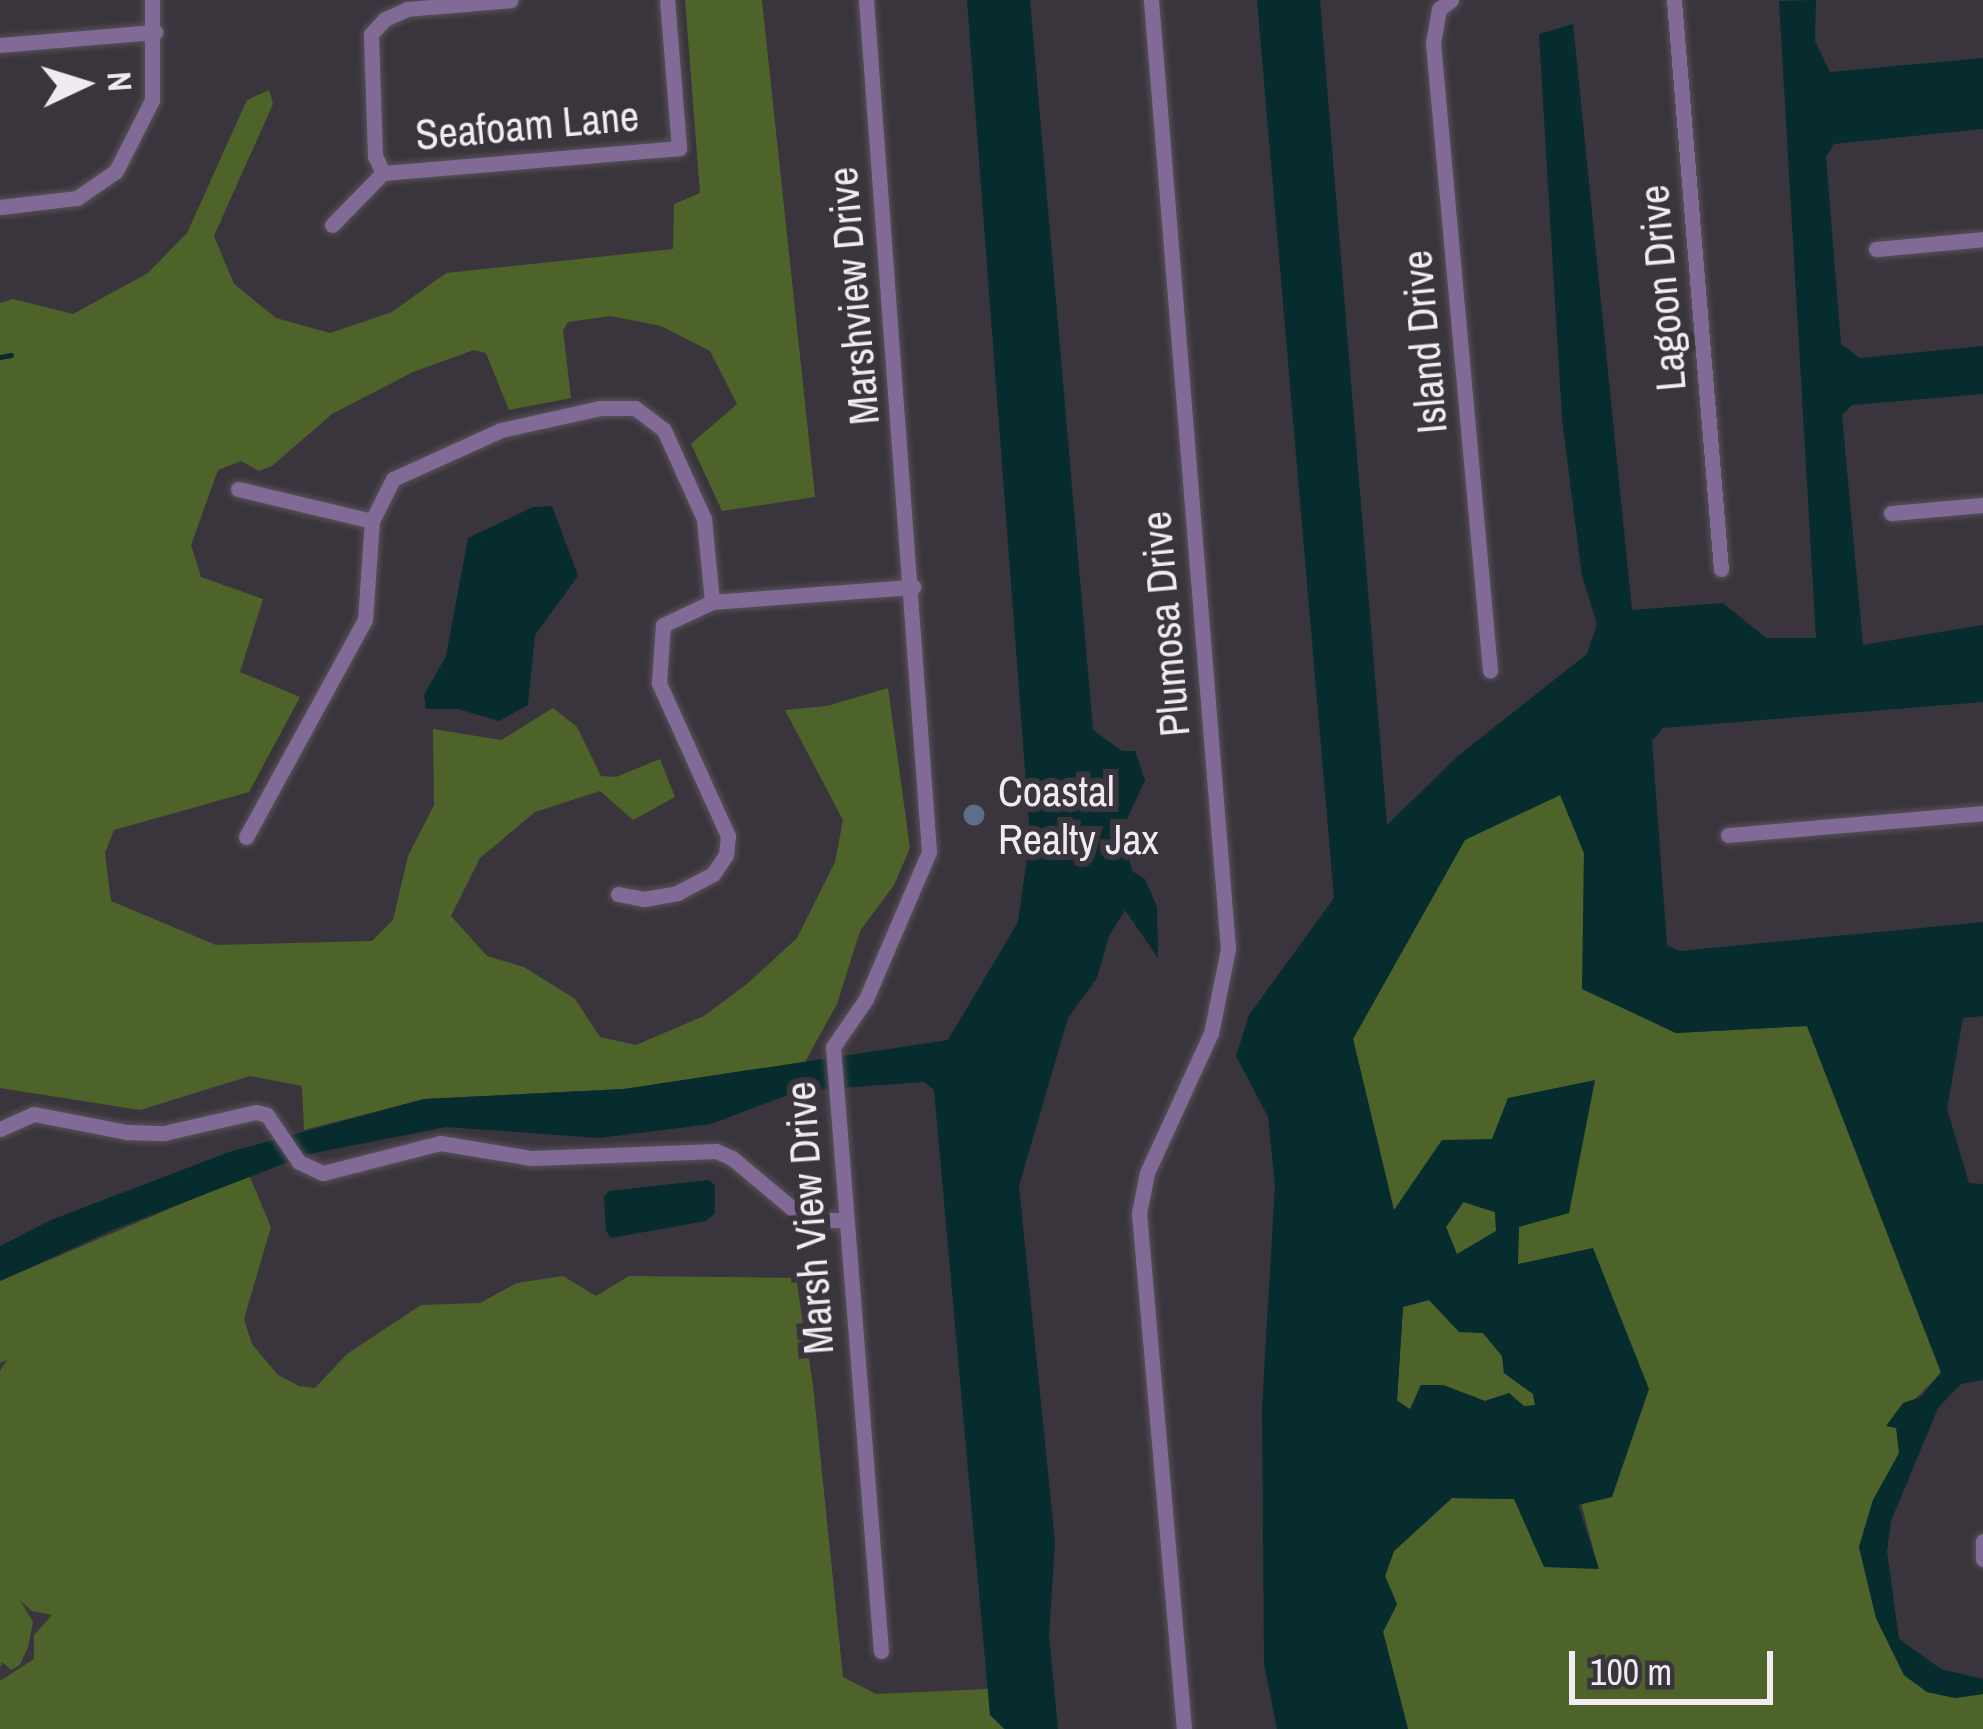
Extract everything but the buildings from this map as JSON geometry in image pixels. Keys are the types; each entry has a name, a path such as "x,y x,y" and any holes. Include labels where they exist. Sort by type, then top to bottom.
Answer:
{"street":[{"path":"0,207 77,198 109,178 152,100 152,0"},
{"path":"383,173 375,156 371,34 385,19 406,9 511,0"},
{"name":"Seafoam Lane","path":"332,225 383,173 679,148 667,0"},
{"name":"Marshview Drive","path":"866,0 913,587"},
{"name":"Plumosa Drive","path":"1150,0 1228,949 1218,1014 1147,1174 1139,1214 1184,1729"},
{"name":"Lagoon Drive","path":"1674,0 1721,569"},
{"name":"Island Drive","path":"1445,4 1433,43 1490,670"},
{"path":"0,45 155,32"},
{"path":"1876,248 1983,239"},
{"path":"246,837 365,620 372,521 394,479 501,430 600,408 635,408 664,430 704,519 712,602"},
{"path":"238,489 372,521"},
{"path":"1891,513 1983,505"},
{"path":"618,894 644,899 677,893 713,874 726,855 728,836 669,707 657,662 663,625 712,602 913,587"},
{"name":"Marsh View Drive","path":"881,1651 833,1047 866,999 929,852 913,587"},
{"path":"1728,835 1983,813"},
{"path":"0,1130 34,1114 127,1132 164,1133 256,1112 276,1125 299,1162 323,1173 440,1143 532,1158 716,1151 743,1166 806,1220 844,1220"},
{"path":"1983,1540 1983,1559"}],"green space":[{"path":"685,0 762,0 815,497 722,511 691,444 737,404 710,351 661,326 611,316 568,322 563,330 571,398 509,410 486,353 474,350 413,372 332,414 272,466 259,471 241,461 218,470 191,545 201,577 263,599 240,672 300,697 249,792 114,830 105,853 111,901 216,945 372,941 393,920 408,856 434,805 433,729 501,740 553,708 577,727 601,776 616,777 660,759 675,797 633,820 600,791 535,812 480,858 451,916 487,956 524,967 575,999 600,1037 636,1045 704,1016 747,984 797,938 835,862 843,820 785,710 827,706 888,688 910,848 894,885 860,931 837,1004 805,1062 624,1089 424,1099 304,1130 302,1086 250,1076 140,1110 0,1088 0,303 13,299 73,314 148,273 187,233 247,100 269,90 273,104 214,236 234,284 276,318 330,333 392,312 446,273 673,249 674,204 700,193"},
{"path":"1561,795 1584,853 1583,989 1676,1033 1807,1026 1941,1373 1888,1426 1895,1427 1901,1440 1899,1454 1873,1500 1859,1547 1876,1618 1904,1675 1927,1692 1955,1698 1983,1694 1983,1729 1408,1729 1383,1631 1397,1605 1385,1576 1394,1551 1452,1498 1515,1499 1544,1566 1598,1567 1518,1265 1518,1227 1492,1139 1394,1211 1353,1039 1465,839"},
{"path":"249,1175 271,1227 244,1319 252,1344 278,1375 299,1386 315,1388 347,1354 421,1305 480,1303 517,1283 563,1276 596,1296 629,1276 796,1278 813,1385 843,1677 876,1694 988,1689 990,1715 1004,1729 0,1729 0,1681 34,1659 34,1635 52,1615 32,1611 20,1600 33,1622 28,1647 20,1665 11,1670 2,1662 0,1668 0,1371 7,1360 0,1363 0,1281"},
{"path":"1464,1202 1495,1212 1496,1231 1457,1255 1446,1227"},
{"path":"1429,1300 1459,1331 1483,1333 1502,1356 1504,1373 1533,1394 1535,1405 1524,1407 1509,1393 1485,1401 1443,1385 1421,1385 1410,1410 1397,1400 1403,1306"}],"shaded area":[{"path":"967,0 1030,0 1093,730 1122,751 1135,751 1145,780 1122,830 1132,871 1145,879 1157,907 1158,958 1125,910 1109,936 1097,978 1068,1018 1019,1186 1055,1542 1049,1635 1058,1729 1005,1729 990,1715 934,1090 924,1082 798,1091 711,1124 599,1138 446,1127 309,1154 115,1229 0,1281 0,1246 51,1220 229,1152 424,1099 624,1089 948,1040 1018,922 1030,836"},
{"path":"1257,0 1320,0 1387,825 1459,755 1587,654 1597,624 1582,576 1562,419 1539,34 1573,24 1632,610 1723,603 1766,638 1816,638 1779,1 1816,0 1815,41 1830,72 1983,58 1983,129 1834,144 1826,157 1841,344 1860,358 1983,346 1983,394 1852,405 1842,415 1863,645 1983,625 1983,702 1663,728 1652,741 1667,945 1679,951 1983,922 1983,1016 1963,1018 1947,1109 1969,1183 1983,1184 1983,1380 1961,1384 1938,1408 1891,1521 1887,1551 1899,1639 1941,1669 1983,1679 1983,1694 1955,1698 1927,1692 1904,1675 1876,1618 1859,1547 1873,1500 1899,1453 1896,1428 1886,1426 1903,1403 1921,1397 1941,1372 1807,1026 1676,1033 1582,989 1584,853 1560,795 1465,840 1353,1039 1394,1210 1442,1140 1492,1139 1508,1098 1595,1080 1569,1213 1519,1227 1518,1264 1593,1248 1649,1389 1612,1497 1578,1505 1599,1569 1544,1567 1514,1499 1452,1498 1394,1551 1385,1576 1397,1604 1383,1632 1408,1729 1277,1729 1264,1664 1262,1407 1275,1185 1268,1117 1236,1056 1249,1015 1334,898","holes":["1463,1202 1495,1212 1496,1231 1457,1254 1446,1227","1429,1300 1459,1332 1483,1333 1502,1356 1504,1373 1533,1394 1535,1405 1524,1406 1509,1393 1485,1401 1443,1385 1421,1385 1410,1409 1397,1401 1403,1307"]},
{"path":"552,506 578,576 535,635 528,705 499,721 458,709 426,709 424,695 446,656 468,538 533,507"},
{"path":"708,1180 715,1185 715,1213 706,1221 611,1238 606,1231 604,1197 609,1191"}],"waterway":[{"path":"0,357 11,355"}],"place":[{"name":"Coastal Realty Jax","path":"974,815"}]}
